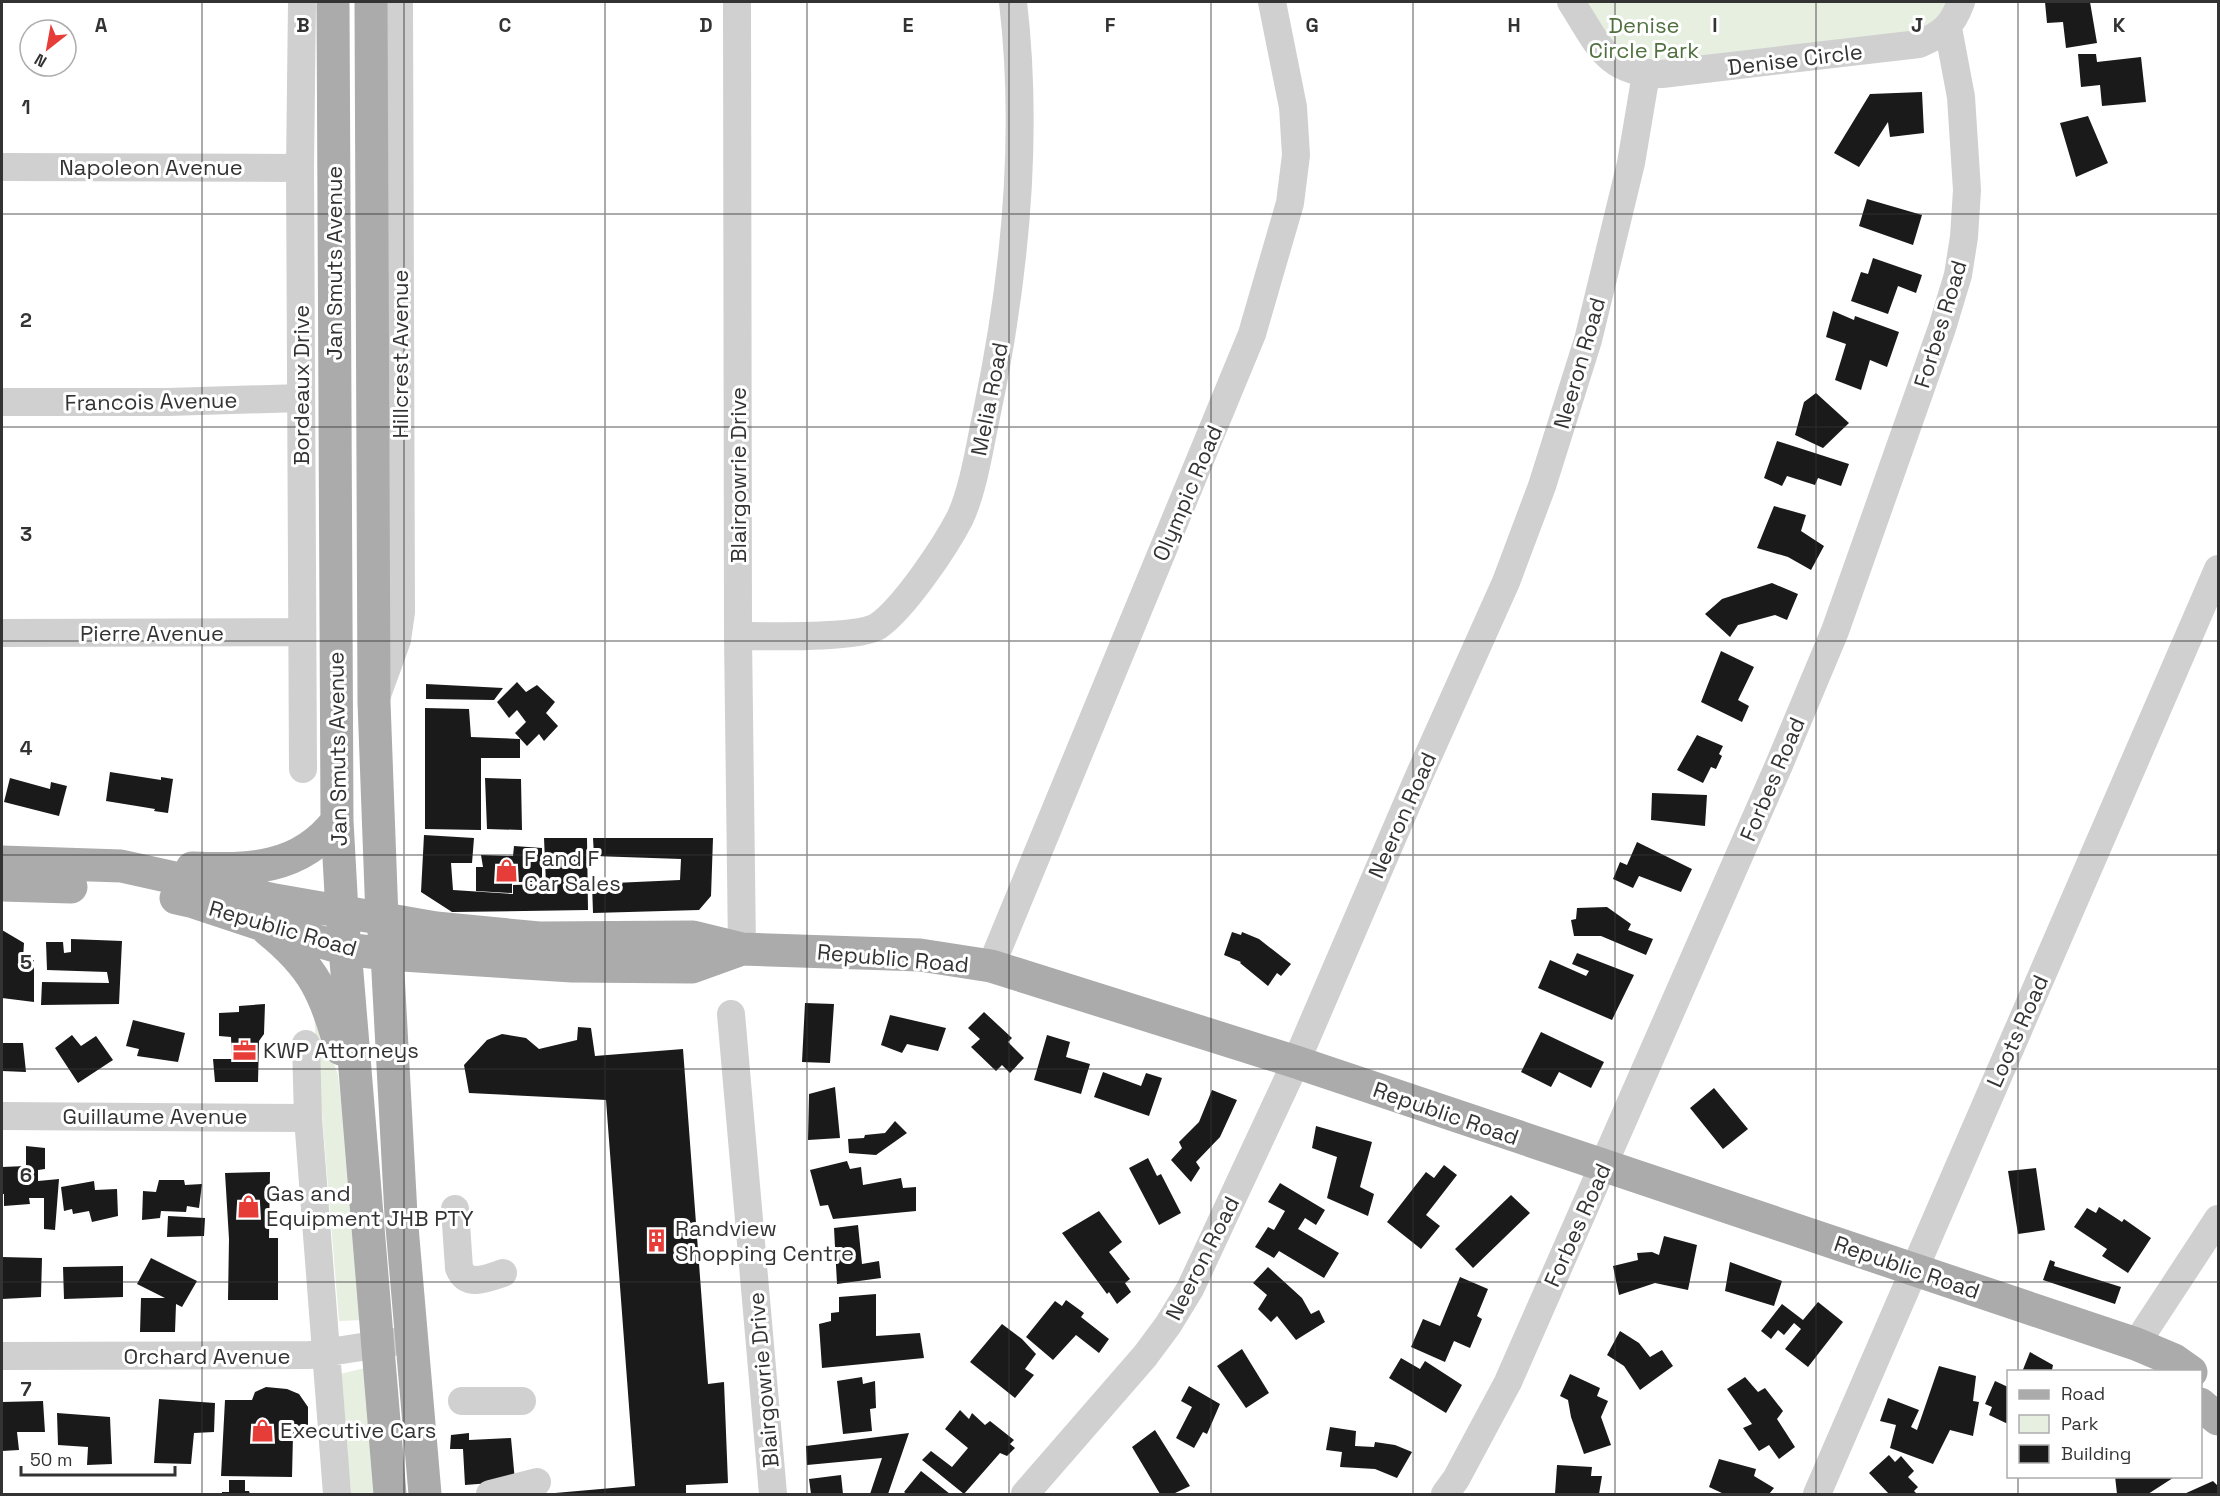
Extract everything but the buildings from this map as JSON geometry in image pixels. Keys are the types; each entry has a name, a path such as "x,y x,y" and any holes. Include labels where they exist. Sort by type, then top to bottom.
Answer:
{"main road":[{"name":"Jan Smuts Avenue","path":"333,2 337,821 342,912 390,1494"},
{"name":"Jan Smuts Avenue","path":"371,2 374,702 382,918 387,954 400,1203 425,1494"},
{"path":"121,866 207,868 262,866 283,862 307,850 325,837 337,821"},
{"name":"Republic Road","path":"2,862 121,866 275,900 436,928 539,938 693,937 742,950 920,956 991,966 1296,1062 1914,1269 2136,1344 2174,1360 2189,1370"},
{"name":"Republic Road","path":"2,885 123,888 194,902 345,949 387,954 572,966 692,967 742,950"},
{"path":"262,925 305,964 323,994 360,1117"},
{"name":"Republic Road","path":"2136,1344 2162,1370"},
{"path":"2202,1380 2218,1392"},
{"path":"2202,1406 2218,1419"}],"street":[{"name":"Bordeaux Drive","path":"302,2 300,168 303,769"},
{"name":"Hillcrest Avenue","path":"374,702 397,640 400,612 399,2"},
{"name":"Blairgowrie Drive","path":"737,2 738,636 742,950"},
{"name":"Melia Road","path":"738,636 850,634 877,627 898,607 926,573 960,516 979,450 991,393 1004,324 1014,235 1021,133 1019,56 1013,2"},
{"name":"Olympic Road","path":"991,966 1252,334 1290,203 1296,155 1293,107 1272,2"},
{"name":"Denise Circle","path":"1571,2 1602,51 1621,67 1646,74 1900,47 1932,39 1948,28"},
{"path":"1948,28 1961,2"},
{"name":"Forbes Road","path":"1445,1494 1456,1479 1508,1382 1835,631 1942,328 1958,274 1964,237 1967,190 1961,97 1948,28"},
{"name":"Neeron Road","path":"1024,1494 1145,1356 1168,1325 1190,1289 1296,1062 1419,776 1506,582 1542,486 1588,340 1631,163 1646,74"},
{"name":"Napoleon Avenue","path":"2,167 300,168"},
{"name":"Francois Avenue","path":"2,402 157,402 301,398"},
{"name":"Loots Road","path":"1817,1494 2218,569"},
{"name":"Pierre Avenue","path":"2,633 302,632"},
{"name":"Blairgowrie Drive","path":"731,1014 772,1494"},
{"path":"306,1044 308,1118 337,1494"},
{"name":"Guillaume Avenue","path":"2,1116 308,1118"},
{"path":"455,1209 461,1274 470,1280 477,1281 503,1273"},
{"path":"2136,1344 2218,1219"},
{"name":"Orchard Avenue","path":"2,1356 310,1355 377,1343 411,1340"},
{"path":"462,1401 522,1401"},
{"path":"490,1494 537,1482"}],"green space":[{"name":"Denise Circle Park","path":"1567,2 1958,2 1944,33 1640,75"},
{"path":"313,1003 338,1075 366,1320 339,1321"},
{"path":"365,1368 379,1494 351,1494 340,1374"}],"place":[{"name":"F and F Car Sales","path":"506,871"},
{"name":"KWP Attorneys","path":"245,1050"},
{"name":"Gas and Equipment JHB PTY","path":"248,1206"},
{"name":"Randview Shopping Centre","path":"657,1241"},
{"name":"Executive Cars","path":"262,1430"}]}
